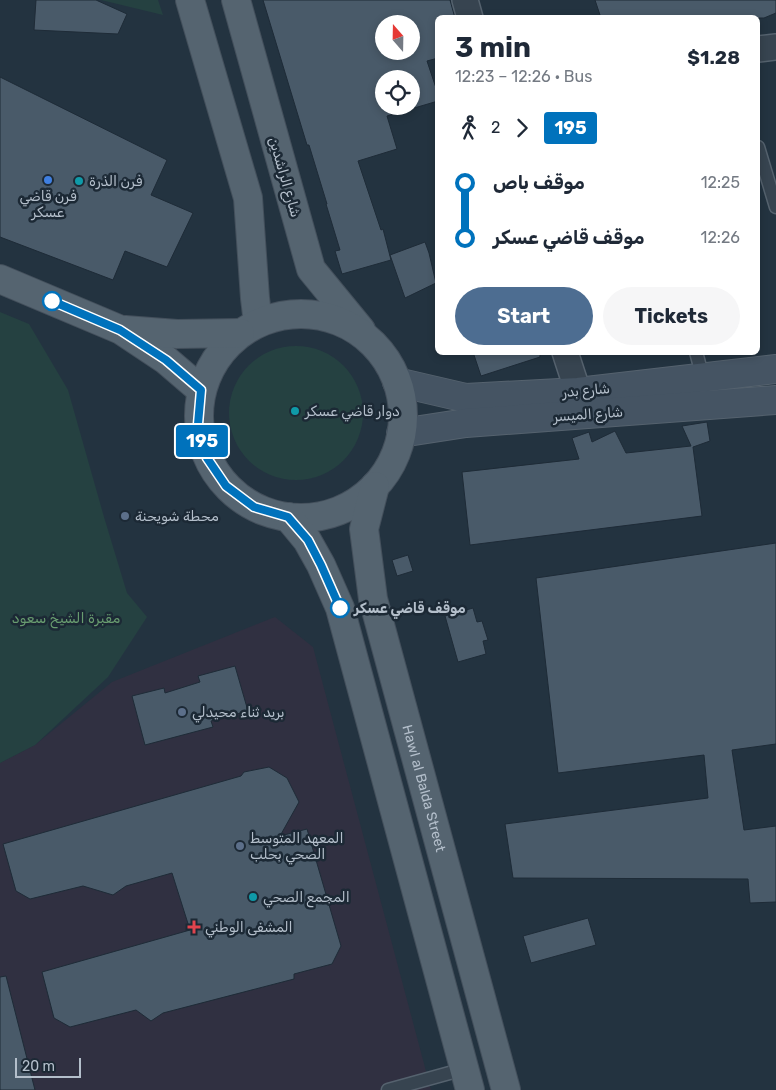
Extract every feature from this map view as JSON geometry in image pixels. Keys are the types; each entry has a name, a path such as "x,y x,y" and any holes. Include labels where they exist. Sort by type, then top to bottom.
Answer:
{"main road":[{"path":"120,330 177,334 249,328 286,315 314,315 342,322 366,337 379,350 390,365 397,382 403,407 402,433 392,461 375,486 350,505 319,516 288,517 254,507 247,502 226,486 207,458 198,424 201,390 210,368 223,349 249,328 255,298 248,198 190,0"},
{"name":"شارع الراشدين","path":"236,0 311,269 366,337"},
{"path":"0,279 120,330 166,360 201,390"},
{"name":"شارع بدر","path":"397,382 466,398 578,392 700,365 776,369"},
{"name":"شارع الميسر","path":"402,433 466,423 776,400"},
{"name":"Hawl al Balda Street","path":"375,486 364,529 373,599 506,1090"},
{"path":"288,517 308,540 340,608 467,1079"}],"street":[{"path":"465,0 469,15"},
{"path":"760,49 776,47"},
{"path":"566,355 578,392"}],"lane":[{"path":"760,154 776,207"},
{"path":"388,1090 467,1079"}],"shaded area":[{"name":"المشفى الوطني","path":"275,617 313,647 431,1090 0,1090 0,763 35,745 112,682"}],"green space":[{"path":"101,0 158,0 163,15"},
{"name":"مقبرة الشيخ سعود","path":"0,312 29,324 68,390 127,593 147,617 108,677 35,745 0,763"},
{"name":"دوار قاضي عسكر","path":"296,346 322,351 333,357 343,366 352,376 358,387 363,413 358,439 352,450 343,460 333,469 322,475 296,480 270,475 259,469 249,460 240,450 234,439 229,413 234,387 240,376 249,366 259,357 270,351"}],"building":[{"path":"36,0 96,0 127,14 118,34 34,30"},
{"path":"263,0 450,0 454,15 435,15 435,59 427,61 435,85 435,102 420,106 420,70 375,70 375,115 390,115 387,116 397,149 358,161 381,230 383,229 391,260 342,274 335,251 340,250"},
{"path":"595,0 776,0 776,13 764,18 760,18 760,15 600,15"},
{"name":"فرن الذرة","path":"0,77 167,160 151,195 193,213 167,267 125,251 113,280 0,237"},
{"path":"425,242 435,283 405,298 390,255"},
{"path":"474,355 540,355 540,357 481,376"},
{"path":"707,422 710,441 693,447 702,516 470,545 462,472 579,459 572,438 589,432 592,442 615,431 626,453 691,446 682,426"},
{"path":"776,543 776,744 732,750 744,830 776,826 776,902 750,903 748,879 513,878 505,824 708,798 704,755 558,773 536,578"},
{"path":"408,555 413,571 397,576 392,560"},
{"path":"473,608 477,622 482,621 488,640 483,641 486,654 458,662 445,616"},
{"path":"235,666 248,711 211,721 213,727 145,745 132,696 164,688 165,693 200,682 198,676"},
{"name":"المجمع الصحي","path":"269,767 287,778 299,802 280,836 307,829 341,946 332,964 294,974 294,979 163,1013 151,1021 136,1010 70,1027 54,1018 42,972 190,930 172,873 126,886 113,895 83,886 30,899 16,891 3,844 241,776 244,772"},
{"path":"588,918 596,945 531,963 523,936"},
{"path":"6,976 35,1090 0,1090 0,977"}],"bus line":[{"name":"195","path":"52,301 120,330 166,360 201,390 198,424 207,458 226,486 254,507 288,517 308,540 340,608"}],"place":[{"name":"فرن قاضي عسكر","path":"48,180"},
{"name":"فرن الذرة","path":"79,181"},
{"name":"دوار قاضي عسكر","path":"295,411"},
{"name":"محطة شويحنة","path":"125,516"},
{"name":"موقف قاضي عسكر","path":"340,608"},
{"name":"بريد ثناء محيدلي","path":"182,712"},
{"name":"المعهد المتوسط الصحي بحلب","path":"240,846"},
{"name":"المجمع الصحي","path":"253,897"},
{"name":"المشفى الوطني","path":"194,927"}]}
